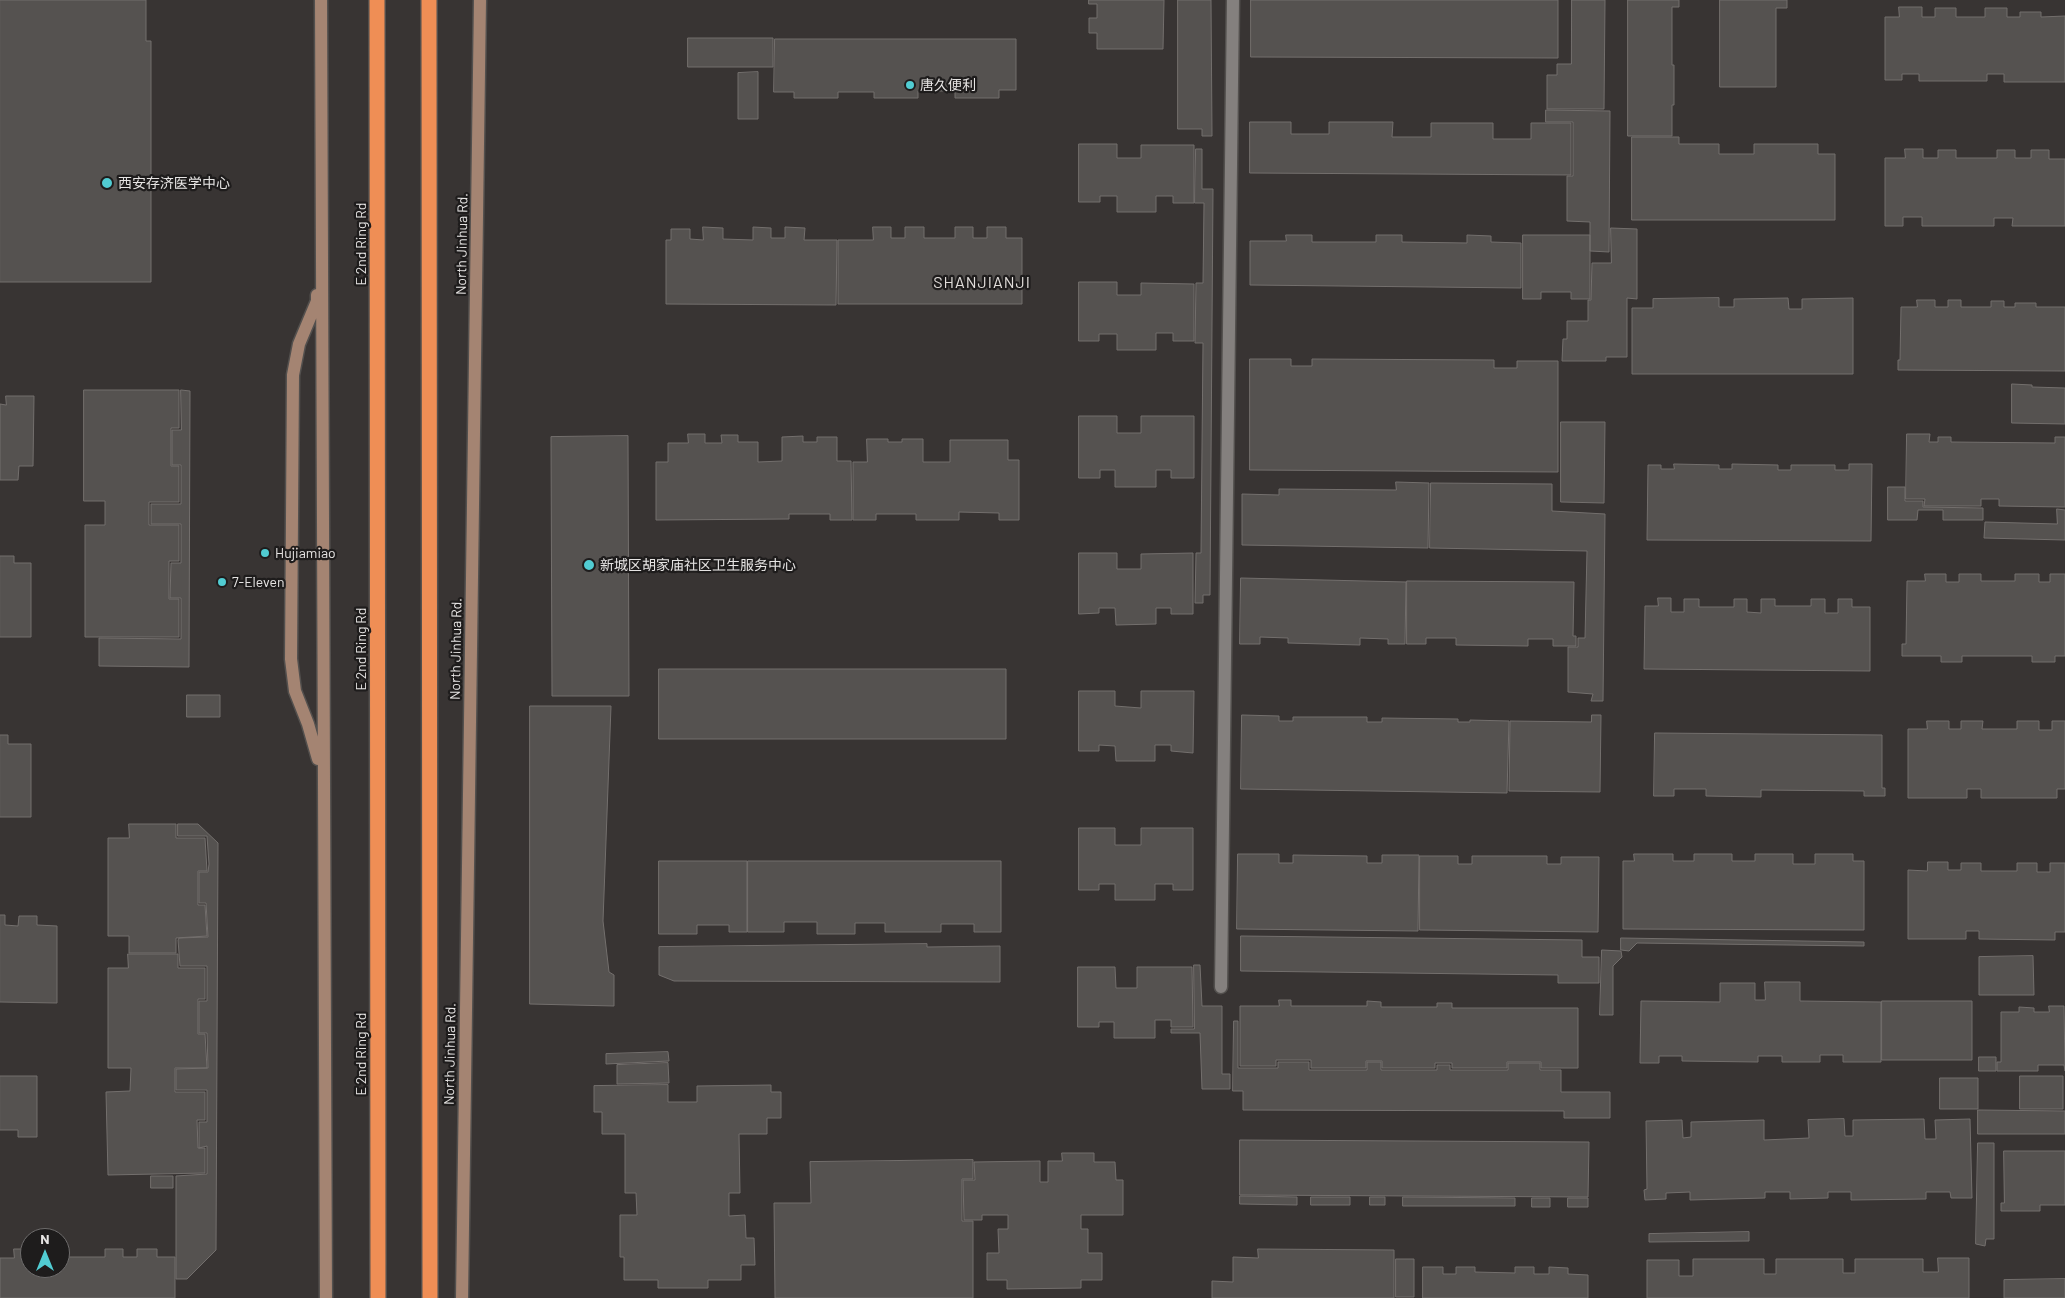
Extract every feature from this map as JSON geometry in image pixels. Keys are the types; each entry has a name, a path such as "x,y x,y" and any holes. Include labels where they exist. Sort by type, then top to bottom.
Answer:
{"highway":[{"name":"E 2nd Ring Rd","path":"377,0 378,1298"},
{"path":"429,0 430,1298"}],"main road":[{"path":"321,0 326,1298"},
{"name":"North Jinhua Rd.","path":"462,1298 480,0"},
{"path":"322,260 317,301 299,344 293,375 292,659 295,692 317,751 323,797"}],"street":[{"path":"1221,987 1233,0"}],"building":[{"path":"0,0 146,0 146,41 151,41 151,282 0,282"},
{"path":"1089,0 1164,0 1163,49 1097,49 1097,33 1089,33 1089,18 1097,18 1097,4 1089,4"},
{"path":"1178,0 1211,0 1212,136 1202,136 1202,129 1178,129"},
{"path":"1251,0 1558,0 1558,58 1251,57"},
{"path":"1572,0 1605,0 1604,109 1547,109 1547,75 1557,75 1557,64 1571,64"},
{"path":"1628,0 1679,0 1679,7 1672,7 1674,105 1672,105 1672,136 1628,136"},
{"path":"1720,0 1787,0 1787,8 1776,8 1776,87 1720,87"},
{"path":"1899,7 1922,7 1922,17 1935,17 1935,8 1956,8 1956,17 1985,17 1985,8 2007,8 2007,17 2020,17 2020,12 2041,12 2041,17 2065,16 2065,82 2004,82 2004,74 1987,74 1987,81 1919,81 1919,74 1902,74 1902,80 1885,80 1885,17 1899,17"},
{"path":"688,38 773,38 773,67 688,67"},
{"path":"775,39 1016,39 1016,90 999,90 999,98 955,98 955,91 918,91 918,98 874,98 874,92 838,92 838,98 794,98 794,92 774,92"},
{"path":"758,72 758,119 738,119 738,73"},
{"path":"1546,110 1610,111 1609,252 1590,251 1590,222 1567,221 1567,176 1573,176 1573,122 1546,122"},
{"path":"1250,122 1291,122 1291,134 1329,134 1329,122 1393,122 1392,137 1431,137 1431,123 1493,123 1493,139 1531,139 1531,123 1571,123 1571,175 1250,173"},
{"path":"1632,137 1679,137 1679,144 1719,144 1719,154 1754,154 1754,144 1818,144 1818,154 1835,154 1835,220 1632,220"},
{"path":"1079,144 1117,144 1117,158 1141,158 1141,145 1194,145 1194,203 1173,203 1173,196 1156,196 1156,212 1117,212 1117,196 1100,196 1100,202 1079,202"},
{"path":"1196,149 1202,149 1202,189 1213,189 1210,595 1203,595 1203,603 1195,603 1196,553 1201,553 1203,343 1195,343 1196,283 1203,283 1204,203 1195,203"},
{"path":"1905,149 1923,149 1923,158 1938,158 1938,150 1956,150 1956,158 1997,158 1997,150 2015,150 2015,158 2031,158 2031,150 2049,150 2049,159 2065,159 2065,226 2012,226 2013,218 1994,218 1994,226 1922,226 1922,217 1903,217 1903,226 1885,226 1885,158 1905,158"},
{"path":"703,227 723,228 723,239 753,240 753,227 771,228 771,238 785,238 785,227 805,228 804,240 837,240 836,305 666,304 666,240 671,240 671,229 690,229 690,239 703,240"},
{"path":"873,227 891,227 891,238 905,238 905,227 924,227 924,238 955,238 955,227 973,227 973,238 987,238 987,227 1006,227 1006,238 1022,238 1022,304 838,304 838,240 873,240"},
{"path":"1611,228 1637,229 1637,299 1627,298 1627,357 1606,357 1606,361 1562,361 1563,339 1567,339 1567,321 1588,321 1588,300 1591,300 1592,263 1611,263"},
{"path":"1286,235 1312,235 1312,242 1376,242 1376,235 1402,235 1402,242 1467,243 1467,235 1491,236 1491,242 1521,243 1521,288 1250,285 1250,241 1286,241"},
{"path":"1523,235 1590,235 1590,299 1571,299 1571,292 1541,292 1541,299 1523,299"},
{"path":"1079,282 1117,282 1117,295 1141,295 1141,283 1194,284 1194,341 1173,341 1173,333 1156,333 1156,350 1117,350 1117,334 1099,334 1099,341 1079,341"},
{"path":"1719,298 1719,307 1734,307 1734,299 1788,298 1789,309 1802,309 1802,299 1853,298 1853,374 1632,374 1632,308 1653,308 1653,299"},
{"path":"1917,300 1935,300 1935,307 1948,307 1948,300 1961,300 1961,307 1991,307 1991,301 2004,301 2004,307 2015,307 2015,303 2036,303 2036,307 2065,307 2065,371 1898,370 1898,360 1900,360 1901,307 1917,307"},
{"path":"1250,359 1291,359 1291,366 1312,366 1312,359 1494,360 1494,368 1517,368 1517,361 1558,361 1558,472 1250,470"},
{"path":"2012,384 2065,388 2065,424 2012,423"},
{"path":"84,390 179,390 179,428 171,428 171,466 179,466 179,502 149,502 149,525 179,525 179,561 169,561 169,599 179,599 179,637 85,637 85,525 105,525 105,501 84,501"},
{"path":"181,390 190,391 189,667 99,666 99,638 181,639 181,598 170,598 171,563 181,563 181,524 151,524 151,504 181,504 181,465 172,465 172,430 181,430"},
{"path":"6,396 34,396 33,466 19,466 18,480 0,480 0,404 6,405"},
{"path":"1079,416 1117,416 1117,433 1141,433 1141,416 1194,416 1194,478 1171,478 1171,470 1156,470 1156,487 1115,487 1115,470 1100,470 1100,478 1079,478"},
{"path":"1561,422 1605,422 1604,503 1561,502"},
{"path":"688,434 705,434 705,443 722,443 721,435 738,435 738,442 758,442 758,462 782,461 782,437 803,436 803,442 817,442 817,437 837,437 837,461 851,461 852,520 830,520 830,514 789,514 789,519 656,520 656,462 668,462 668,443 688,443"},
{"path":"1907,434 1930,434 1929,442 1938,442 1938,437 1951,437 1951,442 2055,443 2055,437 2065,437 2065,507 1999,506 1999,499 1981,499 1981,506 1924,506 1925,499 1906,499"},
{"name":"新城区胡家庙社区卫生服务中心","path":"628,436 629,696 552,696 551,437"},
{"path":"867,439 888,439 888,442 902,442 902,439 923,439 923,462 950,462 950,440 1008,440 1008,460 1019,460 1019,520 999,520 999,513 959,512 959,520 916,520 916,514 876,514 876,520 853,520 853,462 867,462"},
{"path":"1674,464 1719,465 1719,469 1732,469 1732,464 1778,465 1778,470 1791,470 1791,465 1835,465 1835,470 1849,470 1849,464 1872,464 1871,541 1647,540 1648,465 1661,465 1661,469 1674,469"},
{"path":"1396,482 1429,483 1428,548 1242,545 1242,494 1279,495 1279,489 1396,490"},
{"path":"1431,483 1552,484 1552,511 1605,514 1603,701 1591,701 1593,694 1568,692 1568,647 1578,647 1578,638 1585,638 1587,551 1430,548"},
{"path":"1888,487 1905,487 1905,501 1923,501 1923,507 1983,508 1983,520 1943,520 1943,510 1918,510 1917,520 1888,520"},
{"path":"2057,509 2065,510 2065,540 1984,538 1985,522 2057,524"},
{"path":"1079,553 1117,553 1117,569 1141,569 1141,554 1193,553 1193,614 1171,614 1171,608 1156,608 1156,624 1116,625 1115,608 1099,608 1099,613 1079,614"},
{"path":"0,556 14,556 14,563 31,563 31,637 0,637"},
{"path":"1925,574 1946,574 1946,582 1959,582 1959,574 1981,574 1981,581 2015,581 2015,574 2039,574 2039,582 2050,582 2050,574 2065,574 2065,656 2055,656 2055,662 2032,662 2032,656 1962,656 1962,662 1941,662 1941,656 1902,656 1902,644 1906,644 1907,581 1925,581"},
{"path":"1241,578 1406,582 1405,644 1388,644 1388,639 1360,638 1360,645 1288,643 1288,638 1260,637 1260,644 1240,644"},
{"path":"1407,581 1574,582 1573,636 1576,636 1576,646 1553,646 1553,639 1528,639 1528,646 1456,645 1456,638 1426,638 1426,644 1407,644"},
{"path":"1658,598 1671,598 1671,612 1684,612 1684,599 1699,599 1699,607 1734,607 1734,599 1747,599 1747,612 1761,613 1761,599 1775,599 1775,606 1811,606 1811,599 1825,599 1825,613 1838,613 1838,599 1852,599 1852,607 1870,607 1870,671 1644,669 1645,606 1658,606"},
{"path":"659,669 1006,669 1006,739 659,739"},
{"path":"1079,691 1115,691 1115,706 1141,708 1141,691 1194,691 1193,753 1171,751 1171,745 1155,745 1155,761 1116,761 1115,746 1099,745 1099,751 1079,751"},
{"path":"187,695 220,695 220,717 187,717"},
{"path":"530,706 611,706 603,921 609,972 614,975 614,1006 530,1004"},
{"path":"1242,715 1279,716 1279,721 1293,721 1293,717 1367,717 1367,722 1382,722 1382,718 1458,719 1458,722 1470,722 1470,720 1509,721 1507,793 1241,789"},
{"path":"1592,715 1601,715 1600,792 1509,791 1510,721 1591,722"},
{"path":"1927,721 1949,721 1949,729 1961,729 1961,721 1983,721 1982,729 2017,729 2017,721 2039,721 2039,730 2052,730 2052,721 2065,721 2065,789 2057,789 2057,798 1981,798 1981,789 1967,789 1967,798 1908,798 1908,729 1927,729"},
{"path":"1655,733 1882,735 1882,788 1885,788 1885,796 1864,796 1864,791 1761,790 1761,797 1706,796 1706,789 1674,789 1674,796 1654,796"},
{"path":"0,735 8,735 8,744 31,744 31,817 0,817"},
{"path":"129,824 176,824 176,838 205,838 207,871 198,871 198,905 205,905 207,936 176,938 176,953 129,953 129,936 108,936 108,838 129,838"},
{"path":"178,824 198,824 218,843 216,1250 187,1279 176,1279 176,1176 207,1174 207,1146 199,1148 199,1122 207,1122 207,1090 176,1090 176,1069 208,1068 207,1033 199,1033 199,1001 207,1001 207,966 180,966 178,940 179,938 208,937 206,903 199,903 199,872 208,872 209,864 207,836 178,836"},
{"path":"1079,828 1115,828 1115,845 1141,845 1141,828 1193,828 1193,890 1173,890 1173,884 1155,884 1155,900 1115,900 1115,884 1099,884 1099,890 1079,890"},
{"path":"1238,854 1279,854 1279,863 1293,863 1293,855 1367,856 1367,863 1382,863 1382,855 1419,855 1418,931 1237,929"},
{"path":"1634,854 1673,854 1673,861 1694,861 1694,854 1732,854 1732,861 1755,861 1755,854 1793,854 1793,864 1815,864 1815,854 1853,854 1853,861 1864,861 1864,930 1623,929 1623,861 1634,861"},
{"path":"1420,856 1458,856 1458,864 1472,864 1472,856 1547,856 1547,864 1561,864 1561,857 1599,857 1598,932 1420,930"},
{"path":"659,861 747,861 747,932 729,932 729,925 697,925 697,934 659,934"},
{"path":"748,861 1001,861 1001,932 974,932 974,924 941,924 941,932 885,932 885,923 855,923 855,934 817,934 817,922 784,922 784,932 748,932"},
{"path":"1928,862 1948,862 1948,870 1961,870 1961,863 1981,863 1981,871 2017,871 2017,863 2037,863 2037,872 2050,872 2050,863 2065,863 2065,932 2055,932 2055,940 1979,939 1979,931 1966,931 1966,939 1908,939 1908,870 1927,871"},
{"path":"0,915 5,915 5,925 18,926 19,916 37,916 37,925 57,926 57,1003 0,1002"},
{"path":"1241,936 1582,940 1582,957 1599,957 1599,983 1558,983 1558,975 1241,971"},
{"path":"1621,938 1864,942 1864,946 1637,943 1629,951 1621,950"},
{"path":"927,944 927,947 1000,946 1000,982 674,981 659,975 659,947"},
{"path":"1602,950 1621,951 1622,957 1613,966 1613,1015 1600,1015"},
{"path":"128,954 178,954 178,968 205,968 205,999 198,999 198,1034 205,1034 207,1068 175,1068 175,1092 205,1092 205,1120 197,1120 198,1148 205,1148 205,1173 108,1175 106,1092 130,1091 131,1068 108,1068 108,968 128,968"},
{"path":"2033,956 2034,995 1979,995 1979,957"},
{"path":"1194,965 1200,965 1202,1006 1222,1006 1222,1074 1230,1074 1230,1089 1202,1089 1200,1033 1171,1033 1171,1029 1194,1029"},
{"path":"1078,967 1115,967 1116,988 1137,988 1137,967 1192,967 1193,1027 1171,1027 1171,1020 1155,1020 1155,1038 1114,1038 1114,1022 1099,1022 1099,1027 1078,1027"},
{"path":"1765,982 1800,982 1800,1001 1881,1002 1881,1062 1843,1062 1843,1055 1820,1055 1820,1062 1782,1062 1782,1056 1758,1056 1758,1062 1682,1061 1682,1056 1659,1056 1659,1063 1640,1063 1641,1001 1720,1002 1720,983 1755,983 1755,1000 1765,1000"},
{"path":"1279,1000 1291,1000 1291,1006 1367,1006 1367,1001 1381,1002 1381,1007 1437,1007 1437,1003 1452,1003 1452,1008 1578,1008 1578,1068 1541,1068 1541,1062 1507,1062 1507,1068 1452,1068 1452,1063 1435,1063 1435,1068 1382,1068 1382,1061 1366,1061 1366,1068 1311,1068 1311,1060 1276,1060 1276,1066 1240,1066 1240,1006 1279,1006"},
{"path":"1882,1001 1972,1001 1972,1060 1882,1060"},
{"path":"2049,1006 2064,1006 2065,1071 2064,1065 2038,1065 2038,1071 1997,1071 1997,1062 2001,1062 2001,1012 2019,1012 2019,1007 2034,1008 2034,1012 2049,1012"},
{"path":"1234,1021 1238,1021 1238,1068 1278,1068 1278,1062 1309,1062 1309,1070 1367,1070 1367,1062 1381,1062 1381,1070 1437,1070 1437,1065 1450,1065 1450,1070 1508,1070 1508,1063 1540,1063 1540,1070 1561,1070 1561,1092 1610,1092 1610,1118 1564,1118 1564,1111 1243,1110 1243,1091 1233,1091"},
{"path":"668,1052 669,1061 606,1064 606,1054"},
{"path":"1979,1057 1996,1057 1996,1071 1979,1071"},
{"path":"668,1063 669,1083 617,1084 617,1065"},
{"path":"0,1076 37,1076 37,1137 18,1137 18,1130 0,1130"},
{"path":"2020,1076 2063,1076 2063,1109 2020,1109"},
{"path":"1940,1078 1978,1078 1978,1109 1940,1109"},
{"path":"668,1085 668,1102 697,1102 697,1086 771,1085 771,1092 781,1092 781,1118 767,1118 767,1134 739,1134 740,1193 729,1193 729,1216 745,1215 746,1238 754,1238 755,1265 741,1265 741,1280 708,1280 708,1288 658,1288 658,1280 624,1280 624,1257 620,1257 620,1215 637,1215 636,1193 625,1193 625,1134 602,1134 602,1112 594,1112 594,1086"},
{"path":"1978,1110 2065,1111 2065,1134 1978,1134"},
{"path":"1844,1119 1845,1136 1853,1136 1853,1120 1924,1119 1925,1139 1936,1139 1935,1120 1970,1119 1972,1198 1951,1198 1950,1192 1926,1192 1926,1199 1851,1200 1851,1192 1828,1192 1828,1198 1790,1199 1790,1192 1765,1192 1765,1198 1690,1200 1690,1192 1666,1193 1666,1199 1645,1200 1644,1190 1647,1189 1646,1121 1682,1120 1683,1138 1691,1137 1691,1122 1764,1120 1764,1140 1809,1138 1808,1120"},
{"path":"1240,1140 1589,1142 1588,1197 1240,1195"},
{"path":"1978,1143 1994,1143 1994,1239 1986,1239 1985,1246 1976,1244"},
{"path":"2004,1151 2065,1151 2065,1205 2040,1205 2040,1211 2001,1211 2001,1203 2004,1203"},
{"path":"1062,1153 1094,1153 1094,1162 1115,1162 1116,1180 1123,1180 1123,1215 1081,1215 1081,1229 1088,1229 1088,1253 1102,1253 1102,1280 1081,1280 1081,1288 1007,1289 1007,1280 987,1280 987,1253 999,1253 998,1229 1008,1229 1008,1215 982,1215 982,1220 964,1220 963,1180 975,1180 974,1162 1040,1161 1040,1182 1048,1182 1048,1161 1062,1161"},
{"path":"973,1160 973,1179 962,1179 962,1221 973,1221 973,1298 775,1298 774,1203 811,1203 810,1162"},
{"path":"151,1176 173,1176 173,1188 151,1188"},
{"path":"1240,1196 1297,1197 1297,1205 1240,1204"},
{"path":"1311,1197 1350,1197 1350,1205 1311,1205"},
{"path":"1370,1197 1385,1197 1385,1205 1370,1205"},
{"path":"1403,1197 1515,1198 1515,1206 1403,1206"},
{"path":"1532,1198 1550,1198 1550,1207 1532,1207"},
{"path":"1568,1198 1588,1198 1588,1207 1568,1207"},
{"path":"1749,1232 1749,1241 1649,1242 1649,1234"},
{"path":"14,1249 20,1249 20,1278 70,1278 70,1257 105,1257 105,1249 123,1249 123,1257 137,1257 137,1249 157,1249 157,1257 175,1257 175,1298 0,1298 0,1258 14,1258"},
{"path":"1258,1249 1394,1250 1394,1298 1212,1298 1212,1281 1233,1282 1233,1257 1258,1258"},
{"path":"1938,1258 1969,1258 1969,1298 1647,1298 1647,1260 1679,1260 1679,1276 1693,1276 1693,1259 1764,1259 1764,1274 1776,1274 1776,1259 1843,1259 1843,1273 1855,1273 1855,1259 1923,1259 1923,1272 1938,1272"},
{"path":"1396,1259 1414,1259 1414,1297 1396,1297"},
{"path":"1423,1267 1443,1267 1443,1274 1456,1274 1456,1267 1475,1267 1475,1272 1515,1273 1515,1267 1534,1267 1534,1274 1549,1274 1549,1267 1568,1268 1568,1274 1588,1275 1588,1298 1423,1298"},
{"path":"2065,1279 2065,1298 2004,1298 2004,1280"}],"place":[{"name":"唐久便利","path":"910,85"},
{"name":"西安存济医学中心","path":"107,183"},
{"name":"Hujiamiao","path":"265,553"},
{"name":"新城区胡家庙社区卫生服务中心","path":"589,565"},
{"name":"7-Eleven","path":"222,582"}],"district":[{"name":"SHANJIANJI","path":"982,283"}]}
